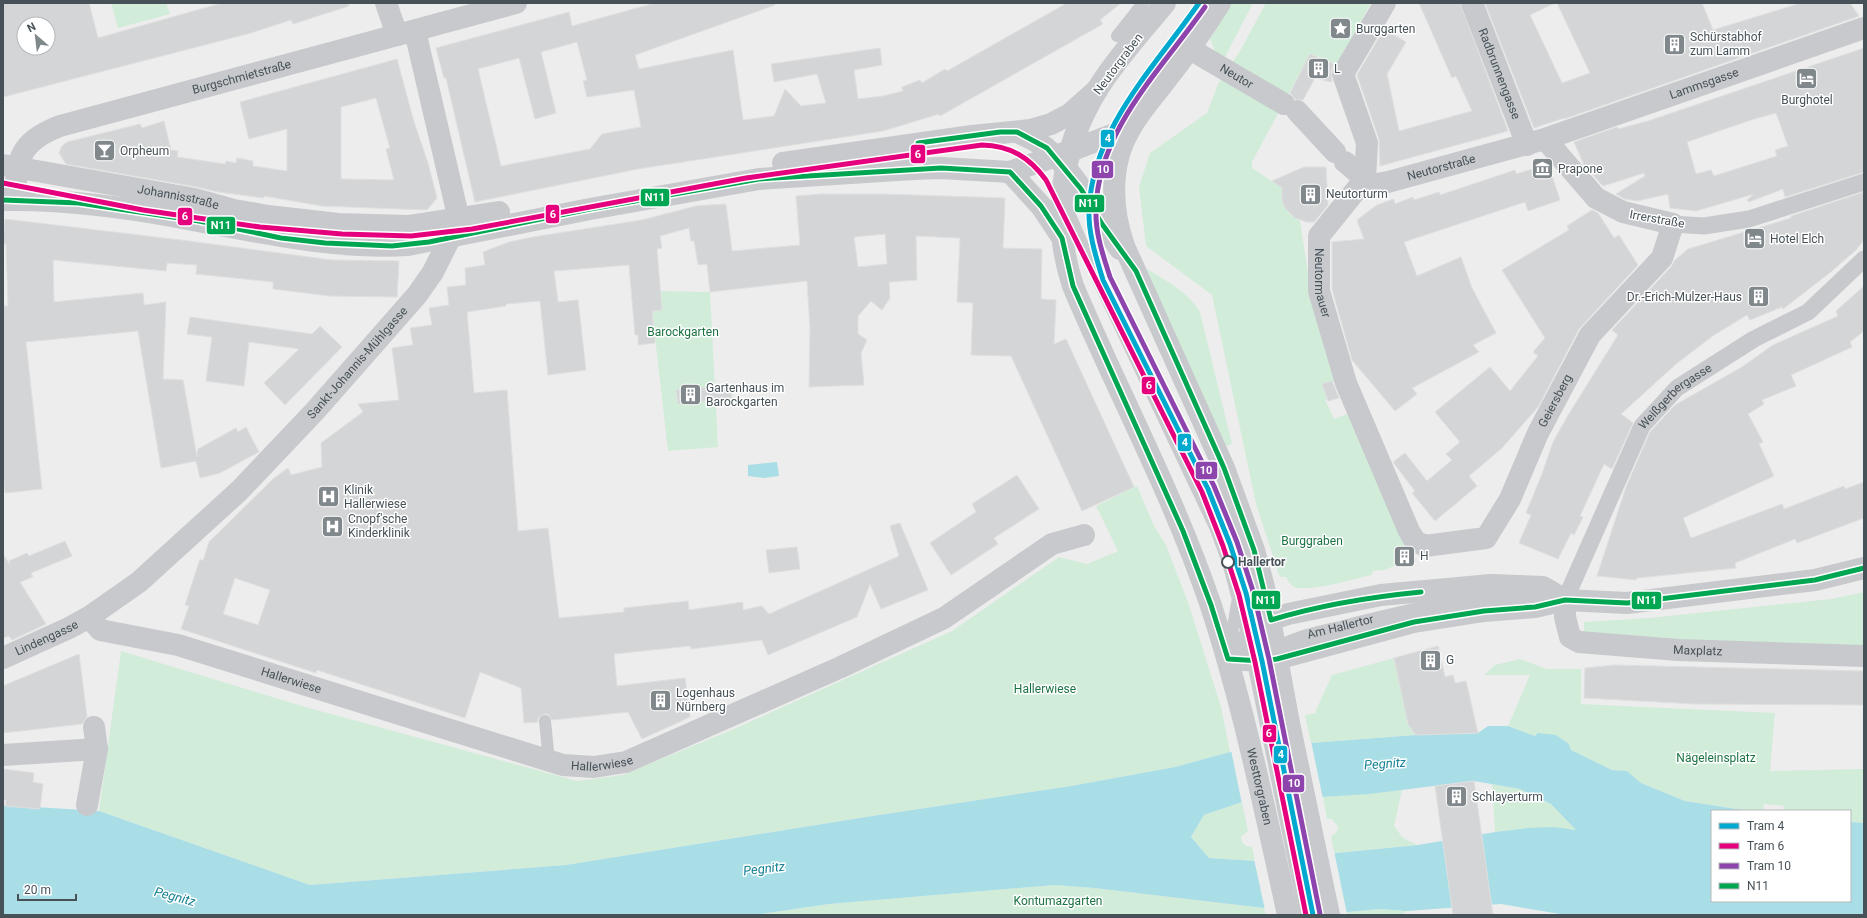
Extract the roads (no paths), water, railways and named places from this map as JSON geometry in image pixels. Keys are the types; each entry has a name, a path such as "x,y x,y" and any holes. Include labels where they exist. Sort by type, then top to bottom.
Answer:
{"street":[{"path":"386,3 406,33 452,187 456,207 454,228"},
{"name":"Burgschmietstraße","path":"9,200 11,166 20,159 29,144 46,131 516,3"},
{"name":"Neutorgraben","path":"1165,3 1097,90 1064,159 1062,238 1067,265 1074,286 1183,531 1211,605 1228,659"},
{"path":"1220,3 1190,49 1130,128 1123,142 1117,164 1115,204 1122,238 1230,482 1260,571 1271,620 1265,661 1288,718 1329,915"},
{"path":"1365,179 1367,143 1343,74 1384,3"},
{"name":"Radbrunnengasse","path":"1472,3 1536,142"},
{"name":"Lammsgasse","path":"1536,142 1864,28"},
{"name":"Neutor","path":"1190,49 1290,108 1340,157"},
{"name":"Johannisstraße","path":"9,200 60,201 98,205 199,221 281,238 325,243 392,246 408,245 454,228 756,166 1000,132 1017,132 1051,124 1079,108 1097,90"},
{"path":"1130,128 1064,159 1136,271"},
{"name":"Johannisstraße","path":"1017,132 1037,142 1064,159"},
{"name":"Neutorstraße","path":"1340,157 1372,184 1388,182 1536,142"},
{"name":"Irrerstraße","path":"1536,142 1596,198 1623,212 1673,224 1704,226 1749,219 1864,182"},
{"name":"Johannisstraße","path":"11,166 195,199 234,210 268,216 338,224 378,226 415,225 454,228 590,209 759,179 927,168 1010,172 1064,159"},
{"path":"1010,172 1041,206 1062,238"},
{"name":"Neutormauer","path":"1365,179 1319,236 1319,291 1346,383 1409,531 1415,541 1426,546"},
{"name":"Geiersberg","path":"1426,546 1486,538 1510,499 1538,433 1590,335 1662,258 1673,224"},
{"name":"Sankt-Johannis-Mühlgasse","path":"89,617 139,582 239,491 293,434 417,295 433,272 454,228"},
{"name":"Weißgerbergasse","path":"1565,600 1642,426 1677,388 1754,339 1808,312 1864,259"},
{"name":"Hallerwiese","path":"89,617 100,630 178,645 563,766 594,767 626,762 841,667 944,618 1052,544 1084,536"},
{"path":"1487,598 1543,587 1565,600 1627,603 1815,580 1864,568"},
{"name":"Am Hallertor","path":"1228,659 1248,638 1271,620 1288,614 1381,596 1487,598"},
{"name":"Am Hallertor","path":"1228,659 1265,661 1414,622 1487,598"},
{"name":"Maxplatz","path":"1565,600 1565,617 1570,637 1579,642 1678,650 1864,656"},
{"name":"Lindengasse","path":"3,658 69,628 89,617"},
{"name":"Westtorgraben","path":"1228,659 1255,723 1288,915"},
{"path":"87,805 97,749 94,727"},
{"path":"3,755 97,749"}],"lane":[{"name":"Neutorgraben","path":"1117,36 1143,3"},
{"path":"1062,196 1098,280 1215,528 1228,562 1248,638 1265,661 1255,723 1305,915"},
{"path":"1228,659 1237,598"},
{"name":"Am Hallertor","path":"1265,661 1307,635 1407,609 1487,598"},
{"path":"545,721 549,761"}],"water":[{"path":"777,462 779,476 764,478 748,476 748,465"},
{"name":"Pegnitz","path":"1488,726 1508,726 1535,736 1538,733 1556,735 1569,744 1571,750 1612,770 1627,771 1641,783 1685,801 1743,810 1711,810 1711,902 1851,902 1851,822 1864,823 1864,915 1566,915 1501,904 1407,911 1380,909 1347,912 1264,908 1094,888 1055,885 829,904 754,915 3,915 3,805 99,811 310,885 566,865 1071,786 1175,767 1230,752 1311,743 1416,735 1478,733","holes":["1474,781 1520,789 1551,804 1576,830 1554,827 1527,828 1418,845 1255,861 1209,858 1191,837 1204,815 1242,802 1369,794"]}],"tram line":[{"name":"4","path":"1199,3 1129,99 1114,125 1102,151 1093,179 1089,209 1090,227 1093,245 1103,280 1208,489 1230,544 1246,593 1262,661 1313,915"},
{"name":"10","path":"1205,7 1152,77 1120,126 1108,152 1099,180 1096,209 1097,227 1100,244 1110,277 1214,486 1237,542 1253,591 1269,659 1320,914"},
{"name":"6","path":"3,183 143,210 260,227 342,234 411,236 472,229 746,178 982,145 1011,150 1026,159 1046,180 1202,492 1223,546 1239,595 1255,662 1306,915"}],"place":[{"name":"Burggarten","path":"1341,29"},
{"name":"Schürstabhof zum Lamm","path":"1674,44"},
{"name":"L","path":"1319,69"},
{"name":"Burghotel","path":"1807,79"},
{"name":"Orpheum","path":"104,151"},
{"name":"Prapone","path":"1542,169"},
{"name":"Neutorturm","path":"1310,194"},
{"name":"Hotel Elch","path":"1755,239"},
{"name":"Dr.-Erich-Mulzer-Haus","path":"1758,297"},
{"name":"Gartenhaus im Barockgarten","path":"690,395"},
{"name":"Klinik Hallerwiese","path":"328,497"},
{"name":"Cnopf'sche Kinderklinik","path":"333,526"},
{"name":"H","path":"1405,556"},
{"name":"Hallertor","path":"1228,562"},
{"name":"G","path":"1430,660"},
{"name":"Logenhaus Nürnberg","path":"660,700"},
{"name":"Schlayerturm","path":"1456,797"}],"park label":[{"name":"Barockgarten","path":"683,332"},
{"name":"Burggraben","path":"1312,541"},
{"name":"Nägeleinsplatz","path":"1716,758"},
{"name":"Kontumazgarten","path":"1058,901"}]}
